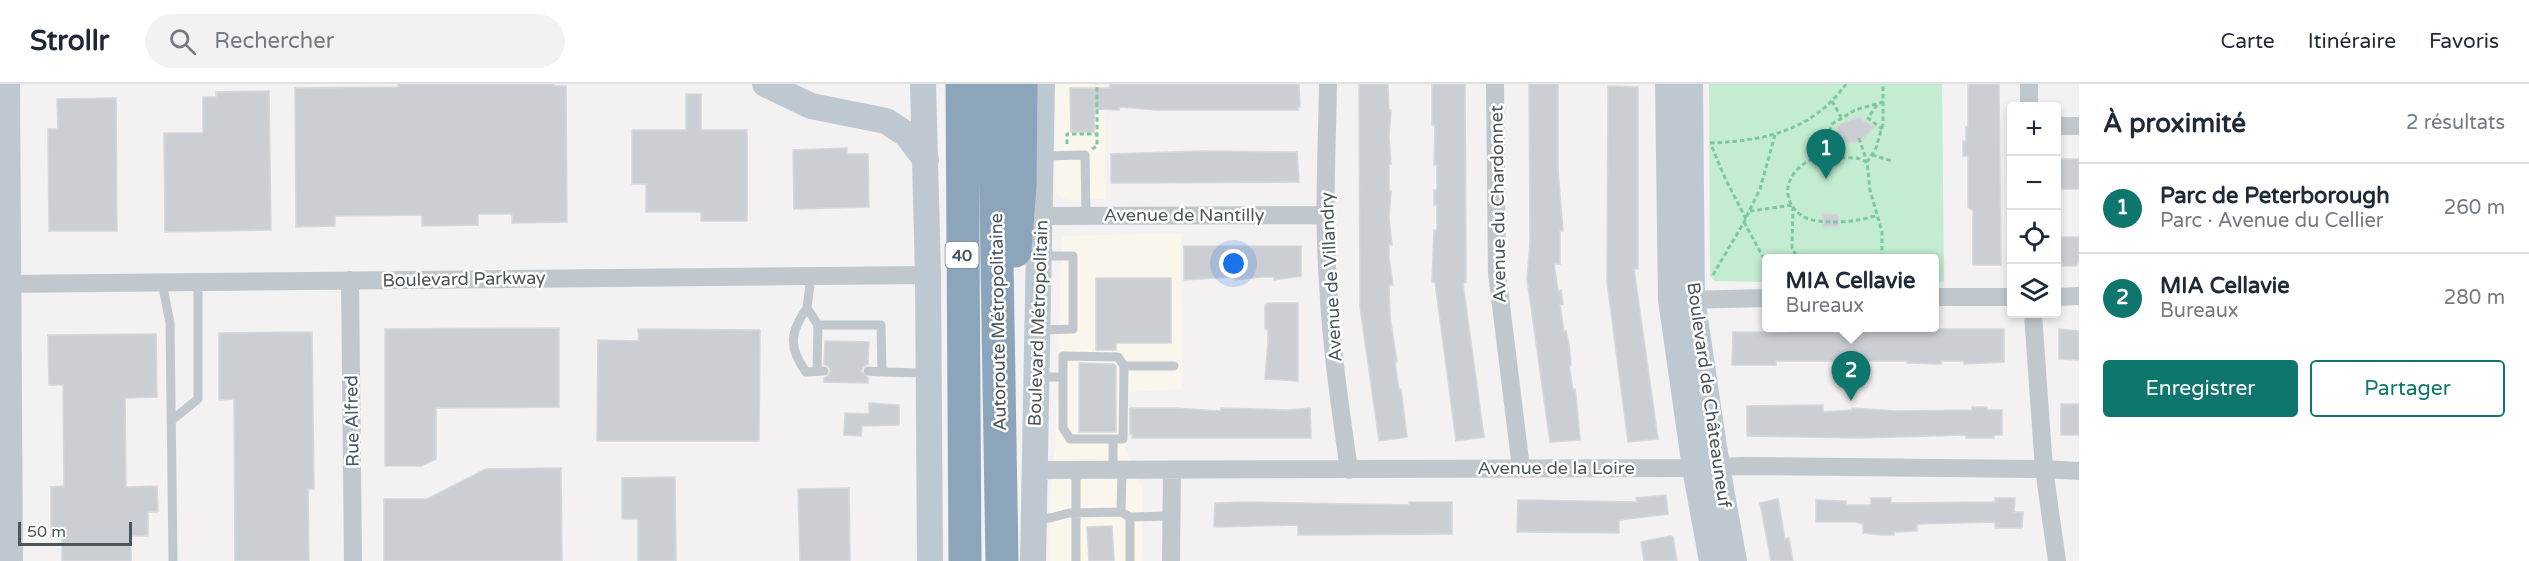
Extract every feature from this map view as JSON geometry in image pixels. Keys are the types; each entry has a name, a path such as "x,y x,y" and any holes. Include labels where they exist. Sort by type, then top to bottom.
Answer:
{"highway":[{"name":"Autoroute Métropolitaine","path":"994,84 1002,561"},
{"path":"1001,409 1020,186 1021,84"},
{"name":"Autoroute Métropolitaine","path":"961,89 965,561"}],"street":[{"path":"7,84 4,284 10,561"},
{"path":"765,84 811,106 886,121 906,134 926,160"},
{"path":"923,84 928,275 930,561"},
{"name":"Boulevard Métropolitain","path":"1033,561 1033,470 1049,421 1036,377 1042,84"},
{"name":"Avenue de Villandry","path":"1328,84 1326,215 1332,341 1349,470"},
{"name":"Avenue du Chardonnet","path":"1496,84 1497,273 1521,468"},
{"name":"Boulevard de Châteauneuf","path":"1668,84 1706,468 1712,561"},
{"name":"Boulevard de Châteauneuf","path":"1688,299 1700,143 1690,84"},
{"path":"2029,84 2029,102"},
{"path":"2061,126 2079,126"},
{"name":"Avenue de Nantilly","path":"1041,216 1326,215"},
{"name":"Boulevard Parkway","path":"4,284 928,275"},
{"name":"Rue Alfred","path":"350,280 353,561"},
{"path":"1939,297 2007,297"},
{"path":"2061,297 2079,297"},
{"path":"1688,299 1762,298"},
{"path":"2033,318 2044,469 2057,561"},
{"name":"Avenue de la Loire","path":"1033,470 1706,468 2079,471"},
{"name":"Boulevard de Châteauneuf","path":"1706,468 1734,561"},
{"path":"1172,471 1172,561"}],"lane":[{"path":"1042,156 1085,155 1086,215"},
{"path":"1037,330 1073,329 1073,256 1040,256"},
{"path":"807,308 818,325 821,371 806,372 795,356 794,326 807,308 811,276"},
{"path":"162,282 170,323 173,561"},
{"path":"171,421 198,399 198,282"},
{"path":"818,325 881,325 882,372"},
{"path":"1063,356 1118,357 1124,366 1123,439 1070,439 1063,428 1049,421 1063,377 1063,356"},
{"path":"1124,366 1174,366"},
{"path":"868,371 929,373"},
{"path":"1036,377 1063,377"},
{"path":"1113,439 1130,561"},
{"path":"1076,471 1076,561"},
{"path":"1034,519 1050,519 1076,513 1172,516"}],"path":[{"path":"1096,146 1097,84"},
{"path":"1700,143 1753,140 1775,135 1801,123 1832,101 1845,84"},
{"path":"1867,162 1882,129 1883,84"},
{"path":"1832,101 1841,117"},
{"path":"1820,157 1832,124 1841,117 1883,102"},
{"path":"1878,104 1868,118 1882,129"},
{"path":"1067,134 1096,134"},
{"path":"1688,299 1745,221 1760,189 1775,135"},
{"path":"1859,138 1867,162 1870,189 1882,232 1882,254"},
{"path":"1700,143 1725,178 1762,254"},
{"path":"1872,155 1892,161"},
{"path":"1867,162 1857,158 1820,157 1800,165 1793,172 1788,192 1793,205 1804,217 1814,221 1851,221 1877,215"},
{"path":"1749,211 1793,205"},
{"path":"1793,205 1792,247 1795,254"}],"shaded area":[{"path":"1054,84 1104,84 1106,199 1068,200 1056,192"},
{"path":"1181,233 1182,389 1129,392 1126,449 1143,490 1142,561 1050,561 1050,499 1055,447 1062,236"}],"green space":[{"path":"1709,84 1942,84 1944,282 1939,282 1939,254 1762,254 1762,282 1714,281 1710,275"}],"building":[{"path":"398,84 554,84 554,86 566,86 567,222 512,223 512,214 478,214 478,225 422,226 422,215 335,216 335,226 296,227 295,88 398,87"},
{"path":"1110,84 1299,84 1300,107 1297,107 1298,110 1157,110 1120,107 1119,110 1095,109 1094,132 1071,132 1070,88 1110,88"},
{"path":"1359,84 1388,84 1389,110 1391,110 1389,218 1392,245 1389,244 1389,258 1393,285 1389,285 1390,317 1407,437 1379,441 1360,307"},
{"path":"1432,84 1465,84 1466,282 1463,283 1484,437 1456,441 1435,282 1432,282 1434,230 1437,230 1437,205 1434,205 1434,190 1437,190 1437,165 1434,165 1435,125 1432,125"},
{"path":"1529,84 1558,84 1558,171 1563,231 1560,231 1560,264 1554,264 1558,291 1561,290 1563,304 1560,305 1564,331 1566,331 1569,344 1571,365 1569,365 1576,395 1580,440 1550,442 1527,279 1530,244"},
{"path":"1968,84 1999,84 2001,265 1973,265 1973,211 1968,207 1968,156 1963,156 1963,141 1966,141 1966,127 1968,126"},
{"path":"1608,86 1638,87 1638,269 1634,269 1658,439 1628,442 1607,282"},
{"path":"269,91 271,230 165,232 164,133 203,133 203,97 216,97 216,92"},
{"path":"686,94 701,94 701,130 747,130 747,221 701,221 701,212 646,212 646,184 632,184 632,130 686,130"},
{"path":"116,98 117,231 49,231 48,129 58,129 57,99"},
{"path":"1858,117 1875,127 1859,142 1833,143 1838,125"},
{"path":"847,148 847,154 868,154 869,207 794,209 793,150"},
{"path":"1200,151 1297,152 1299,182 1111,183 1111,154"},
{"path":"2061,159 2079,159 2079,189 2061,189"},
{"path":"1823,214 1838,214 1839,226 1823,227"},
{"path":"2061,237 2079,237 2079,261 2076,266 2062,266"},
{"path":"1184,246 1301,246 1301,276 1274,280 1274,277 1262,277 1235,280 1235,277 1184,280"},
{"path":"1096,278 1171,278 1171,343 1116,343 1116,350 1096,350"},
{"path":"1268,303 1298,303 1298,381 1265,379 1268,330 1265,329 1265,305"},
{"path":"559,328 559,407 436,408 436,459 421,466 385,466 385,329"},
{"path":"638,329 760,330 759,441 597,441 598,340 639,341"},
{"path":"1939,329 2004,329 2004,362 1964,364 1964,361 1941,361 1941,364 1907,363 1907,361 1776,361 1776,365 1732,365 1733,332 1939,332"},
{"path":"2059,329 2079,331 2079,360 2059,359"},
{"path":"312,332 314,489 308,489 309,561 235,561 234,399 219,400 219,333"},
{"path":"156,334 157,397 125,398 126,487 157,486 158,512 148,512 148,536 131,536 131,561 62,561 62,537 51,537 51,487 64,486 63,385 49,385 48,335"},
{"path":"825,341 869,342 868,364 861,371 868,378 868,383 824,382 824,378 831,371 824,364"},
{"path":"1079,363 1114,364 1116,366 1116,432 1079,432"},
{"path":"869,403 899,405 899,425 862,426 861,436 844,435 845,413 869,414"},
{"path":"2061,404 2079,404 2079,435 2061,435"},
{"path":"1823,405 1823,412 1852,410 1852,408 1896,411 1972,410 1972,407 1987,407 1987,410 2002,410 2002,435 1994,435 1994,438 1966,438 1966,435 1859,438 1747,436 1747,406"},
{"path":"1130,408 1221,411 1221,408 1289,410 1310,408 1311,438 1132,438"},
{"path":"561,468 562,561 384,561 384,499 427,499 486,469"},
{"path":"675,477 676,561 638,561 638,519 622,519 622,478"},
{"path":"849,488 850,561 800,561 798,489"},
{"path":"1666,495 1668,514 1619,520 1619,533 1517,532 1518,500 1637,502 1636,498"},
{"path":"1871,498 1891,498 1891,503 1995,502 1995,498 2015,498 2014,512 2023,512 2022,528 1995,528 1995,522 1917,524 1917,531 1882,535 1863,533 1863,524 1856,522 1816,522 1816,500 1846,501 1846,505 1871,505"},
{"path":"1778,499 1785,539 1789,538 1793,561 1771,561 1760,503"},
{"path":"1409,502 1452,502 1452,534 1298,535 1298,525 1214,527 1215,503 1409,505"},
{"path":"1112,526 1114,561 1089,561 1087,527"},
{"path":"1673,537 1677,561 1644,561 1641,542"}],"place":[{"name":"Parc de Peterborough","path":"1826,179"},
{"name":"MIA Cellavie","path":"1851,401"}]}
